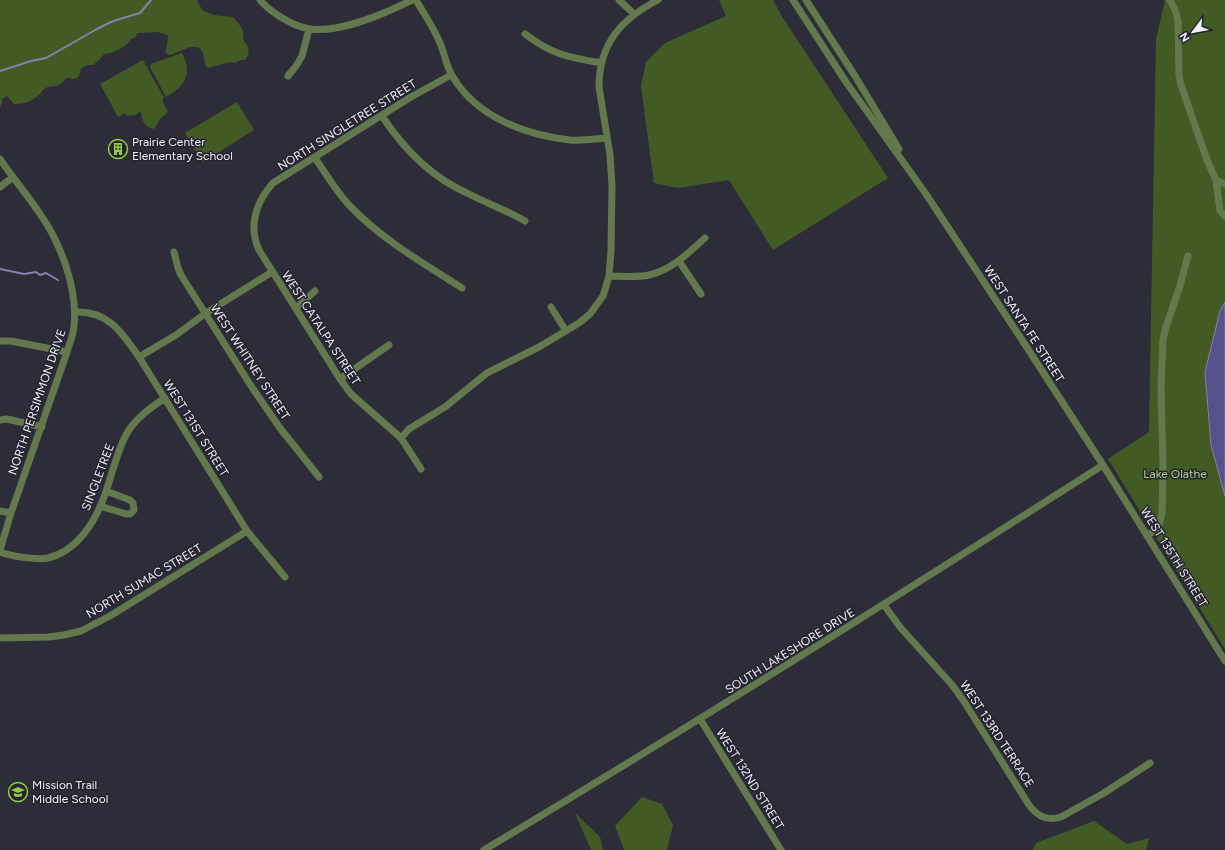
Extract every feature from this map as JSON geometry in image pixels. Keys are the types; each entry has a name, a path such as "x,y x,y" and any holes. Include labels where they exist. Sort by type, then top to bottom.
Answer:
{"street":[{"path":"260,0 281,18 310,29 327,28 348,24 386,12 412,0"},
{"path":"416,0 440,42 451,75 458,86 486,112 510,125 535,134 570,140 607,138"},
{"path":"619,0 634,14"},
{"path":"401,438 409,429 445,407 487,373 539,347 566,331 590,314 603,296 609,276 613,217 612,185 607,138 599,87 599,75 602,62 612,38 625,21 658,0"},
{"name":"WEST SANTA FE STREET","path":"793,0 846,82 926,194"},
{"name":"WEST SANTA FE STREET","path":"806,0 856,76 926,194 1103,466"},
{"path":"1170,0 1176,12 1178,21 1181,85 1207,160 1216,180 1220,211 1225,216"},
{"path":"288,76 302,56 310,29"},
{"path":"525,34 538,44 560,54 602,62"},
{"name":"NORTH SINGLETREE STREET","path":"260,200 274,183 412,97 451,75"},
{"path":"382,116 391,131 402,144 434,174 466,193 506,210 525,221"},
{"path":"315,158 340,194 359,214 411,255 462,288"},
{"name":"NORTH PERSIMMON DRIVE","path":"0,159 39,211 53,236 72,286 75,312 74,327 67,352 11,513 0,551"},
{"path":"0,187 13,177"},
{"path":"1216,180 1225,184"},
{"name":"WEST CATALPA STREET","path":"260,200 254,223 254,234 259,250 272,272 351,394 401,438 420,469"},
{"path":"609,276 631,277 649,275 670,267 679,262 705,238"},
{"name":"WEST WHITNEY STREET","path":"174,252 181,275 257,396 319,477"},
{"path":"1147,536 1160,524 1162,514 1163,465 1161,387 1163,339 1188,256"},
{"path":"679,262 701,294"},
{"path":"139,357 176,335 206,313 272,272"},
{"path":"296,308 315,291"},
{"path":"551,307 566,331"},
{"name":"WEST 131ST STREET","path":"75,312 101,315 120,330 165,398 247,531 266,557 285,577"},
{"path":"0,341 11,341 67,352"},
{"path":"340,379 389,345"},
{"name":"SINGLETREE","path":"0,551 6,555 48,558 74,544 84,534 100,506 121,446 131,427 138,418 165,398"},
{"path":"0,420 7,419 42,427"},
{"name":"WEST 135TH STREET","path":"1103,466 1225,661"},
{"name":"SOUTH LAKESHORE DRIVE","path":"484,850 495,847 884,605 1103,466"},
{"path":"100,506 126,514 130,514 134,510 133,503 130,500 106,491"},
{"path":"0,511 11,513"},
{"name":"NORTH SUMAC STREET","path":"0,638 49,637 81,631 110,616 247,531"},
{"name":"WEST 133RD TERRACE","path":"884,605 900,627 953,686 1029,805 1040,816 1053,819 1069,813 1150,763"},
{"name":"WEST 132ND STREET","path":"700,719 781,850"}],"green space":[{"path":"0,0 197,0 202,10 213,15 233,17 243,30 243,40 248,47 249,52 245,60 235,63 230,62 208,68 206,66 202,51 199,48 186,48 169,55 165,52 168,35 158,32 138,33 120,49 104,54 93,65 82,68 78,77 73,79 66,78 60,85 47,87 43,89 34,99 25,103 14,104 7,96 2,99 0,107"},
{"path":"719,0 773,0 781,15 888,178 773,250 729,180 678,188 654,183 641,86 646,62 665,43 726,16"},
{"name":"Lake Olathe","path":"1165,0 1225,0 1225,649 1108,459 1149,432 1156,39"},
{"path":"182,53 187,67 185,79 173,93 166,97 150,67 151,64"},
{"path":"143,60 164,98 162,100 168,112 161,118 154,129 144,123 141,111 135,115 127,116 125,113 118,117 100,84"},
{"path":"237,102 254,130 203,162 185,133"},
{"path":"642,797 662,804 673,825 667,850 624,850 615,826"},
{"path":"575,813 600,837 603,850 591,850"},
{"path":"1094,821 1127,844 1149,838 1146,850 1033,850 1036,843"}],"shaded area":[{"name":"Lake Olathe","path":"1225,302 1225,496 1211,445 1205,372 1220,311"}],"waterway":[{"path":"0,71 46,58 113,21 140,13 151,0"},
{"path":"0,269 24,274 36,272 40,275 46,273 58,280"}],"place":[{"name":"Prairie Center Elementary School","path":"118,149"},
{"name":"Mission Trail Middle School","path":"18,792"}]}
